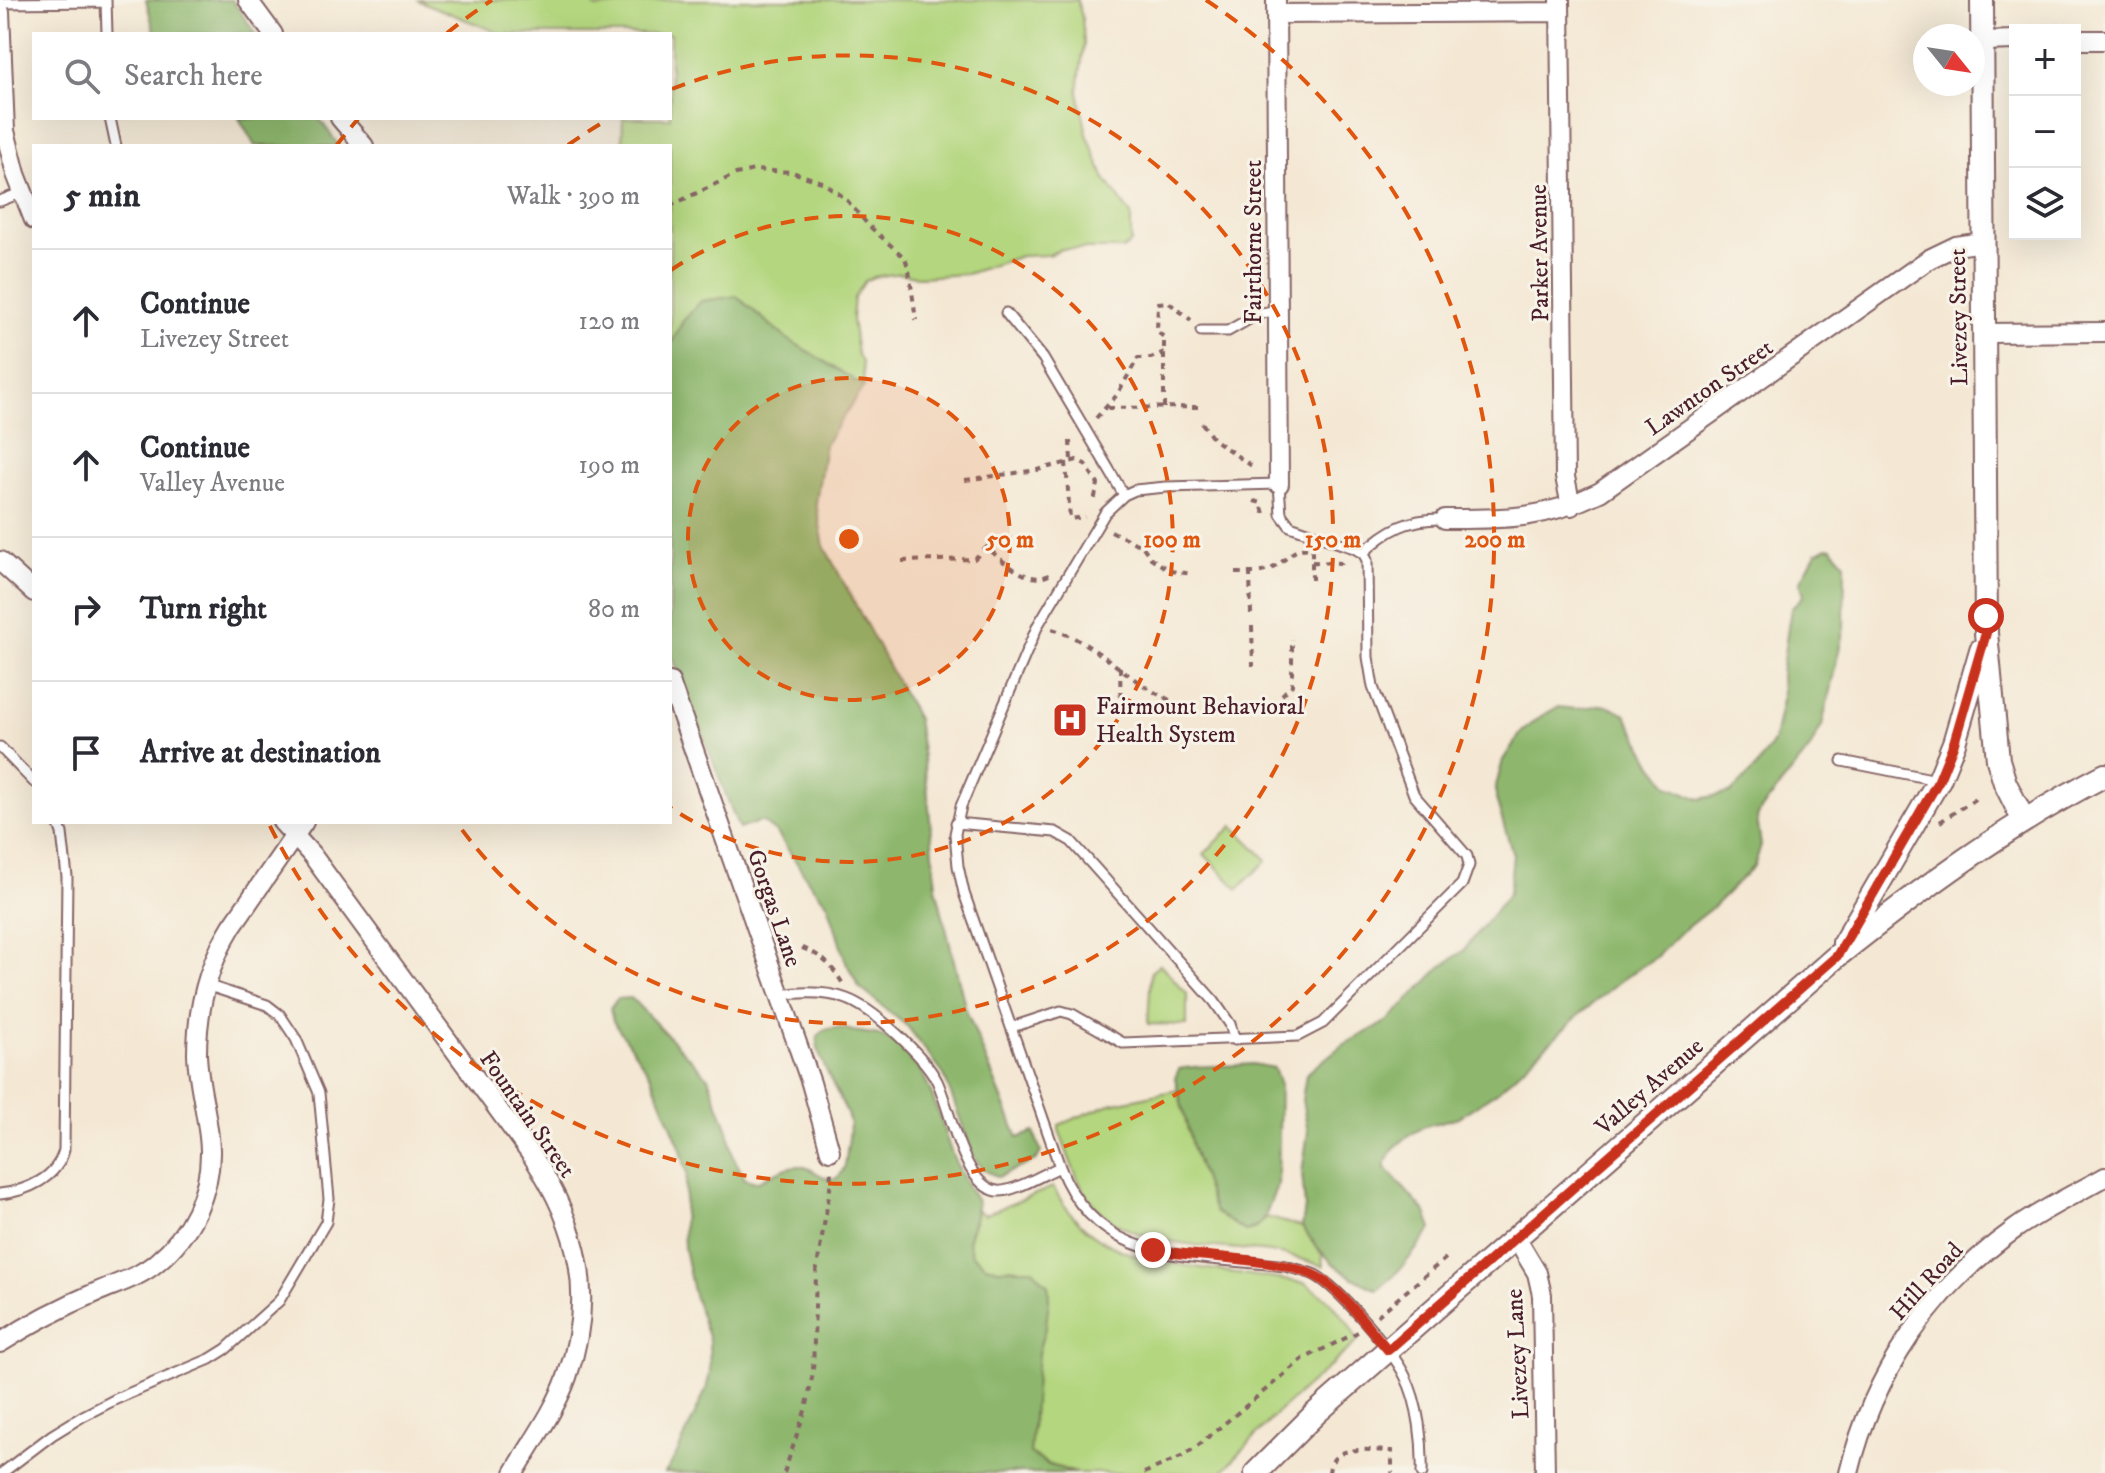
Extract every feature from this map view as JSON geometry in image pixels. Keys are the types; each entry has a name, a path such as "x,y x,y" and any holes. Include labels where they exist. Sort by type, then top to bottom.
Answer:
{"street":[{"path":"248,0 272,32"},
{"name":"Livezey Street","path":"1982,0 1983,24"},
{"path":"1276,7 1560,6"},
{"name":"Parker Avenue","path":"1560,6 1565,477 1571,506"},
{"name":"Fairthorne Street","path":"1276,7 1279,484"},
{"path":"0,12 5,131 32,215"},
{"path":"1985,41 2009,40"},
{"path":"2081,40 2105,40"},
{"name":"Livezey Street","path":"1983,96 1986,633 1998,760 2008,791 2024,821"},
{"path":"342,120 362,144"},
{"name":"Lawnton Street","path":"1445,519 1518,518 1571,506 1600,492 1929,259 1956,246 1983,242"},
{"path":"1984,333 2105,332"},
{"path":"0,561 32,590"},
{"name":"Livezey Street","path":"1837,956 1939,780 1954,743 1986,633"},
{"name":"Gorgas Lane","path":"672,688 811,1083 830,1151"},
{"name":"Valley Avenue","path":"1256,1473 1316,1413 1837,956 1939,876 2024,821 2105,775"},
{"path":"0,1343 47,1315 130,1279 154,1265 182,1237 192,1220 204,1193 209,1166 210,1148 197,1053 200,1011 206,985 226,935 294,827"},
{"name":"Fountain Street","path":"294,827 533,1157 572,1230 581,1285 576,1346 553,1406 514,1473"},
{"name":"Hill Road","path":"1849,1473 1864,1421 1877,1391 1907,1338 1929,1308 1962,1272 2016,1228 2105,1177"},
{"name":"Livezey Lane","path":"1516,1238 1537,1273 1542,1295 1545,1473"}],"lane":[{"path":"0,3 106,1 107,32"},
{"path":"110,120 116,144"},
{"path":"0,201 23,192"},
{"path":"1201,326 1228,331 1258,314 1277,310"},
{"path":"1006,313 1043,358 1124,495"},
{"path":"1012,1027 1061,1011 1123,1043 1298,1036 1323,1023 1462,884 1469,865 1462,848 1414,795 1373,687 1368,657 1369,568 1363,553 1290,526 1281,514 1279,484 1135,490 1124,495 1105,513 1038,625 983,752 956,823 958,866 964,893 1060,1167 1083,1211 1109,1233 1153,1250 1285,1266 1314,1275 1339,1295 1388,1350 1405,1375 1422,1451 1422,1473"},
{"path":"1363,553 1388,531 1422,519 1445,519"},
{"path":"0,747 32,780"},
{"path":"1842,761 1939,780"},
{"path":"956,823 1055,832 1071,841 1214,1001 1230,1024 1235,1040"},
{"path":"0,1194 21,1189 52,1174 59,1167 64,1150 67,877 59,824"},
{"path":"2,1473 83,1416 226,1349 279,1301 326,1222 329,1199 319,1093 296,1039 280,1015 267,1005 206,985"},
{"path":"779,995 802,992 846,998 904,1040 937,1081 970,1167 987,1187 1004,1191 1060,1167"}],"path":[{"path":"672,205 736,174 754,170 792,172 822,182 845,198 869,226 905,258 916,320"},
{"path":"1164,408 1164,337 1157,332 1158,303 1168,302 1187,319 1201,326"},
{"path":"1086,427 1107,408 1138,358 1151,358 1164,352"},
{"path":"1107,408 1202,407"},
{"path":"1202,423 1213,439 1256,469"},
{"path":"1070,441 1070,519 1085,517"},
{"path":"965,480 1082,461 1098,484 1097,496 1078,528"},
{"path":"1244,500 1261,503 1267,521"},
{"path":"1098,525 1143,547 1151,558 1170,571 1193,574"},
{"path":"902,561 974,559 987,547 1006,564 1038,578 1050,574 1057,563"},
{"path":"1236,573 1268,570 1292,550 1312,549 1312,580"},
{"path":"1250,572 1251,615"},
{"path":"1038,625 1086,643 1142,684 1172,701"},
{"path":"1252,626 1253,666"},
{"path":"1282,695 1292,685 1292,639"},
{"path":"1120,667 1121,713"},
{"path":"1933,827 1978,797"},
{"path":"802,948 812,951 831,965 843,983 846,998"},
{"path":"784,1473 807,1405 813,1372 816,1273 830,1189 830,1151"},
{"path":"1377,1316 1447,1257"},
{"path":"1144,1473 1196,1447 1303,1359 1355,1334"},
{"path":"1329,1473 1335,1456 1348,1450 1392,1451 1392,1473"}],"green space":[{"path":"146,0 232,0 255,32 154,32"},
{"path":"417,0 590,0 596,8 665,0 1077,0 1084,44 1078,91 1087,134 1104,177 1131,215 1131,243 1122,249 1061,249 1049,255 1021,256 967,274 920,277 901,273 865,281 854,298 852,319 864,386 786,338 736,296 683,321 672,342 672,144 622,144 623,120 672,120 672,32 496,32"},
{"path":"240,120 320,120 338,144 254,144"},
{"path":"736,296 786,338 864,386 825,444 816,503 824,546 917,719 927,785 936,887 966,1010 1018,1138 1034,1132 1041,1152 1037,1159 998,1177 984,1170 974,1157 944,1075 908,1027 859,987 845,960 828,904 812,886 777,833 761,821 739,829 672,655 672,342 683,321 701,301"},
{"path":"1827,547 1832,548 1845,563 1844,628 1822,726 1809,750 1760,811 1757,818 1761,846 1754,866 1656,957 1580,1014 1498,1091 1459,1117 1425,1126 1394,1148 1384,1166 1426,1213 1432,1229 1403,1266 1378,1290 1343,1272 1302,1227 1305,1207 1302,1173 1308,1132 1302,1100 1306,1074 1341,1046 1388,1021 1441,967 1464,950 1509,893 1513,855 1496,799 1496,786 1503,760 1521,733 1541,716 1558,707 1576,709 1602,705 1614,708 1625,714 1653,765 1669,786 1700,799 1730,793 1756,768 1774,740 1782,700 1781,674 1791,609 1804,595 1800,582 1816,553"},
{"path":"1233,826 1267,860 1238,889 1204,854"},
{"path":"1160,964 1187,994 1187,1025 1148,1024 1151,972"},
{"path":"631,998 708,1077 728,1130 733,1156 745,1179 756,1182 795,1166 831,1178 837,1178 844,1168 850,1123 819,1051 817,1042 822,1032 840,1028 879,1035 906,1052 924,1078 952,1154 978,1203 968,1242 972,1255 998,1269 1033,1269 1048,1285 1046,1325 1038,1353 1030,1454 1049,1465 1076,1473 665,1473 706,1390 710,1372 709,1340 693,1292 684,1248 687,1173 681,1149 651,1076 613,1021 610,1009 617,999"},
{"path":"1252,1064 1274,1068 1280,1085 1278,1185 1264,1219 1245,1231 1215,1212 1192,1146 1175,1078 1179,1069"},
{"path":"1178,1090 1192,1146 1215,1212 1245,1231 1255,1229 1267,1217 1302,1227 1322,1255 1323,1266 1270,1252 1154,1238 1112,1221 1096,1207 1074,1171 1059,1125 1110,1104"},
{"path":"1053,1187 1085,1228 1127,1253 1161,1262 1305,1283 1330,1301 1358,1341 1277,1413 1221,1473 1076,1473 1050,1465 1030,1454 1034,1378 1047,1311 1048,1285 1017,1268 998,1269 986,1265 972,1255 968,1242 978,1210 984,1215"}],"place":[{"name":"Fairmount Behavioral Health System","path":"1070,720"}],"route":[{"path":"1153,1250 1285,1266 1314,1275 1346,1302 1388,1350 1837,956 1939,780 1954,743 1986,633 1986,616"}]}
